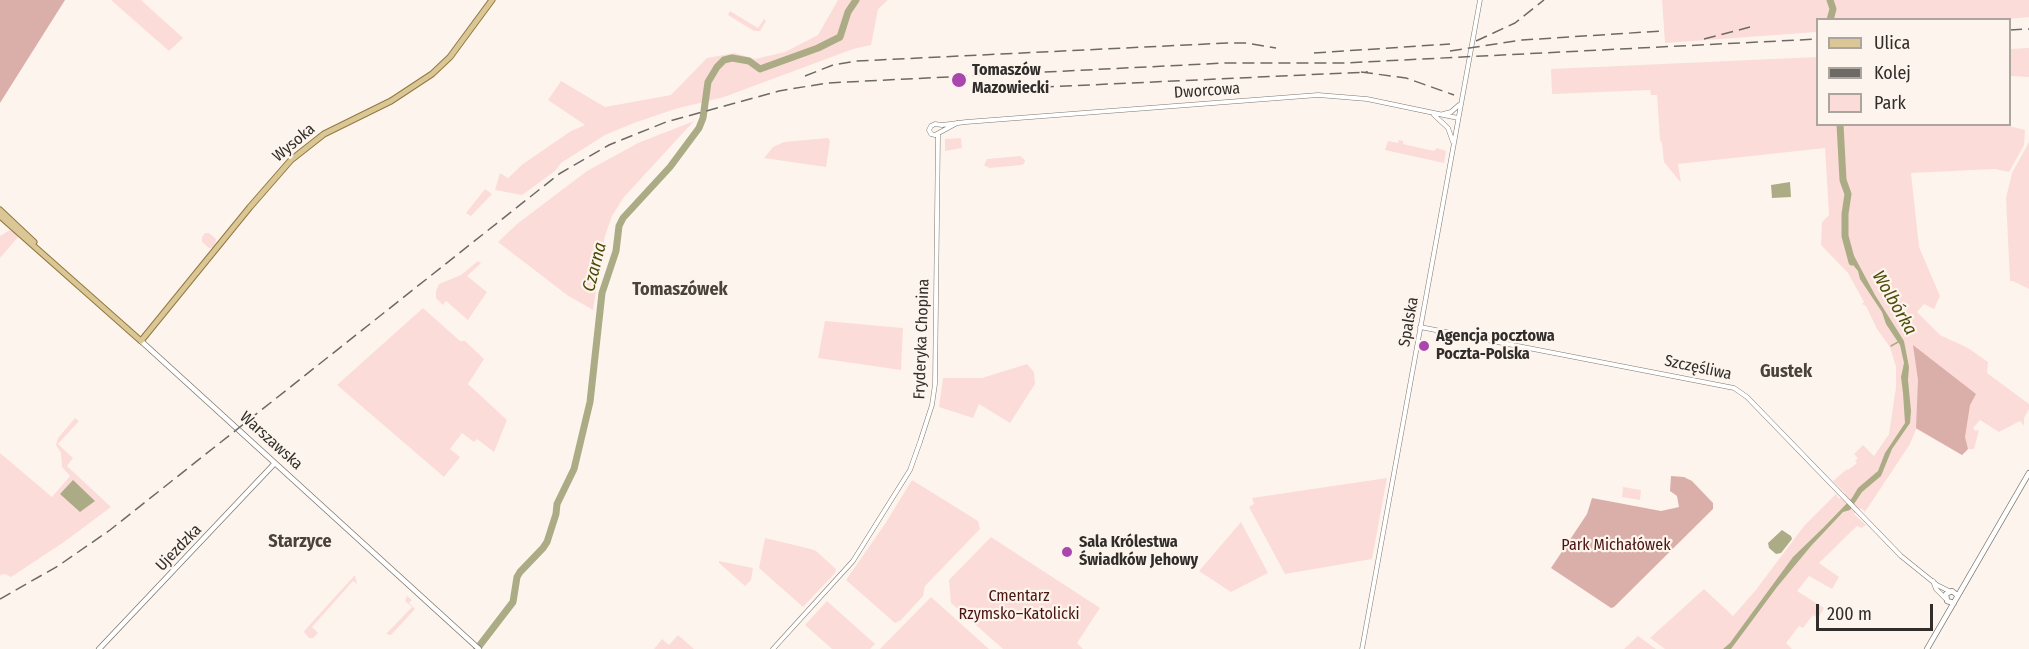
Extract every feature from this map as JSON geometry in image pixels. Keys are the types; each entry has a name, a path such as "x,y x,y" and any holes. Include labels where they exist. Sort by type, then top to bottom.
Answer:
{"main road":[{"name":"Wysoka","path":"141,341 291,160 324,134 398,97 432,74 450,57 492,0"},
{"name":"Warszawska","path":"0,210 45,254"},
{"name":"Warszawska","path":"0,216 45,254 479,649"},
{"name":"Ujezdzka","path":"99,649 275,463"},
{"path":"1927,649 1949,609 1949,601 1953,592 1969,576 2029,473"},
{"path":"1949,601 1957,600 1953,592"}],"street":[{"name":"Spalska","path":"1362,649 1480,0"},
{"name":"Dworcowa","path":"939,125 1318,95 1367,99 1458,118"},
{"path":"1438,114 1451,112 1461,102"},
{"path":"1428,112 1448,128 1453,145"},
{"name":"Dworcowa","path":"937,134 957,123"},
{"path":"937,134 930,132 931,126 939,125"},
{"name":"Fryderyka Chopina","path":"772,649 853,561 879,522 915,459 934,393 936,158 939,125"},
{"name":"Szczęśliwa","path":"1420,327 1734,388 1747,397 1901,556 1953,592"},
{"name":"Szczęśliwa","path":"1933,580 1936,589 1949,601"}],"green space":[{"path":"0,0 65,0 0,103"},
{"path":"111,0 141,0 183,38 169,51"},
{"path":"838,0 888,0 878,9 871,45 853,49 724,97 675,109 605,135 561,163 555,171 522,195 495,190 500,173 508,178 523,164 571,131 585,125 548,100 561,81 605,107 671,95 707,58 735,53 755,59 785,52 818,35"},
{"path":"1662,0 2029,0 2029,17 1816,18 1816,32 1665,43"},
{"path":"730,11 758,28 764,19 766,21 760,31 754,31 728,15"},
{"path":"2029,48 2029,77 2011,76 2011,49"},
{"path":"1816,57 1816,126 2009,126 2025,130 2024,145 2009,172 1995,169 1911,173 1919,247 1940,296 1934,309 1924,304 1917,312 1940,335 1968,348 1988,362 1987,373 2029,404 2024,426 2020,421 1999,432 1980,420 1973,428 1975,431 1979,430 1974,449 1968,449 1962,455 1916,429 1910,444 1865,512 1861,508 1854,514 1866,525 1861,528 1857,526 1819,563 1839,577 1832,589 1809,576 1797,591 1824,608 1818,618 1813,615 1803,628 1799,626 1786,643 1792,649 1665,649 1650,638 1704,589 1733,616 1804,526 1836,494 1839,499 1845,493 1833,481 1857,463 1855,461 1858,458 1854,454 1863,445 1874,456 1889,434 1896,387 1896,367 1890,347 1877,329 1866,306 1862,304 1864,302 1848,273 1821,245 1822,222 1829,215 1825,148 1678,164 1681,183 1664,162 1657,95 1651,95 1650,90 1552,94 1551,69"},
{"path":"694,121 624,197 612,216 605,236 593,310 567,295 498,242 517,224 587,171 638,143"},
{"path":"828,138 830,141 826,167 764,158 773,147 784,142"},
{"path":"961,138 962,148 945,151 945,139"},
{"path":"1399,140 1403,141 1403,144 1434,151 1437,148 1446,151 1444,163 1385,150 1388,141 1398,143"},
{"path":"2029,142 2029,289 2010,281 2006,198 2012,173"},
{"path":"1020,156 1025,160 1021,165 989,168 984,165 987,159"},
{"path":"485,189 492,194 471,216 466,213"},
{"path":"10,230 19,236 0,258 0,236"},
{"path":"205,233 209,233 216,239 215,247 209,248 202,242"},
{"path":"478,261 481,263 467,276 487,292 468,320 446,301 443,305 436,298 436,291 439,284 461,275"},
{"path":"423,308 484,359 468,384 507,420 494,452 477,439 474,442 462,433 450,449 460,457 444,477 337,385"},
{"path":"825,321 903,328 901,370 818,358"},
{"path":"1913,345 1976,394 1970,405 1965,437 1968,449 1962,455 1916,428 1918,380"},
{"path":"1027,364 1034,372 1035,384 1010,423 979,404 973,418 939,407 943,378 982,378"},
{"path":"75,418 79,421 58,444 73,458 67,466 111,507 11,577 5,574 0,575 0,453 52,497 70,476 62,467 61,453 56,445 58,438"},
{"name":"Park Michałówek","path":"1671,476 1684,477 1692,481 1713,503 1713,509 1614,607 1611,608 1551,568 1587,514 1592,498 1661,511 1679,507 1677,496 1670,491"},
{"path":"1387,478 1372,559 1285,574 1249,507 1254,504 1252,498"},
{"path":"912,480 978,521 980,529 925,586 923,596 901,620 895,623 846,580"},
{"path":"1623,487 1641,490 1640,500 1622,497"},
{"path":"1241,522 1268,573 1231,592 1199,571"},
{"name":"Cmentarz Rzymsko–Katolicki","path":"991,537 1100,608 1077,643 1083,649 1003,649 951,603 949,580"},
{"path":"765,538 816,551 836,569 835,573 803,607 759,568"},
{"path":"719,561 753,568 751,580 745,586"},
{"path":"355,575 357,584 353,581 312,627 318,633 313,638 309,638 305,630"},
{"path":"407,596 412,600 409,603 415,609 391,635 386,634 412,607 405,601"},
{"name":"Cmentarz Rzymsko–Katolicki","path":"931,597 989,649 880,649"},
{"path":"827,601 875,644 870,649 832,649 805,625"},
{"path":"678,635 694,649 654,649 662,639 669,645"},
{"path":"1638,636 1656,649 1624,649"}],"shaded area":[{"path":"1790,182 1791,197 1772,198 1771,185"},
{"path":"1853,254 1904,341 1909,367 1910,423 1892,449 1881,476 1862,492 1850,510 1843,512 1811,546 1731,649 1723,649 1730,643 1793,557 1852,498 1858,488 1878,471 1885,453 1905,423 1901,377 1904,363 1900,345 1860,279 1858,271 1849,260"},
{"path":"73,480 95,501 80,512 60,494"},
{"path":"1782,530 1792,539 1781,553 1776,554 1769,548 1768,543"}],"waterway":[{"name":"Czarna","path":"477,649 513,602 520,572 547,542 557,504 574,469 590,402 602,293 616,251 619,226 623,218 670,167 699,128 703,118 708,82 724,60 732,58 749,61 760,69 818,48 840,37 848,12 856,0"},
{"name":"Wolbórka","path":"1830,0 1833,9 1831,18"},
{"name":"Wolbórka","path":"1840,126 1843,180 1848,194 1845,236 1852,262"},
{"path":"1891,346 1898,342"}],"railway":[{"path":"1476,41 1515,23 1544,0"},
{"path":"1704,39 1750,27"},
{"path":"2011,30 2029,29"},
{"path":"1450,51 1522,40 1662,31"},
{"path":"0,599 58,566 110,530 559,174 609,145 666,122 779,91 827,83 1225,63 1344,63 1816,39"},
{"path":"805,76 833,65 857,61 1227,43 1246,43 1276,48"},
{"path":"1314,53 1450,44"},
{"path":"1361,72 1406,78 1454,95"},
{"path":"988,84 1045,87 1368,72"}],"place":[{"name":"Tomaszów Mazowiecki","path":"959,80"},
{"name":"Agencja pocztowa Poczta-Polska","path":"1424,346"},
{"name":"Sala Królestwa Świadków Jehowy","path":"1067,552"}],"district":[{"name":"Tomaszówek","path":"680,290"},
{"name":"Gustek","path":"1786,372"},
{"name":"Starzyce","path":"300,542"}]}
